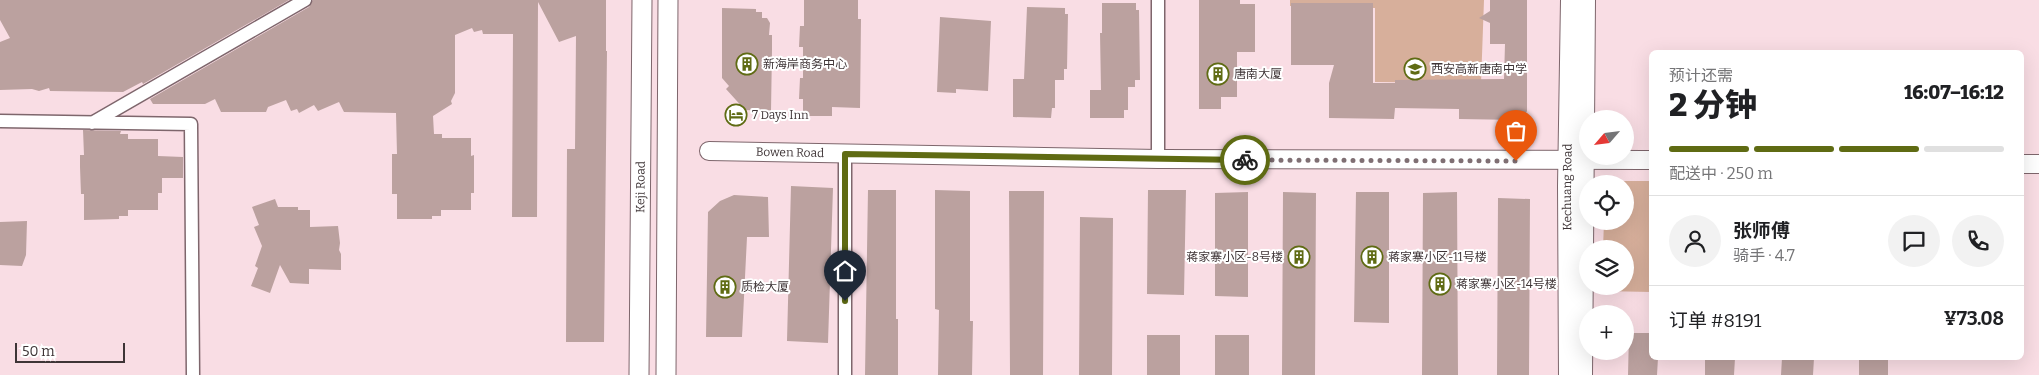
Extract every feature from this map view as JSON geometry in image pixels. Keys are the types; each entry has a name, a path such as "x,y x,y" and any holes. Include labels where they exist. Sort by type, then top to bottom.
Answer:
{"main road":[{"name":"Keji Road","path":"639,375 642,0"},
{"path":"666,375 668,0"}],"street":[{"path":"92,123 305,0"},
{"path":"1158,0 1158,160"},
{"name":"Kechuang Road","path":"1568,375 1570,0"},
{"name":"Kechuang Road","path":"1585,110 1586,0"},
{"path":"0,121 191,124 193,375"},
{"name":"Bowen Road","path":"709,151 1158,160 1579,161"},
{"path":"845,154 845,375"},
{"name":"Bowen Road","path":"1634,160 1649,160"},
{"path":"2024,164 2039,164"},
{"name":"Kechuang Road","path":"1583,375 1585,165"}],"shaded area":[{"path":"1290,0 1484,0 1481,83 1375,82 1375,8 1290,6"},
{"path":"1634,181 1649,181 1649,292 1634,292 1634,240 1603,240 1604,230 1634,230"}],"building":[{"path":"0,0 289,0 143,84 142,82 123,92 50,91 49,88 39,91 32,89 0,90 0,42 10,38 0,20"},
{"path":"313,0 606,0 604,342 566,342 567,149 575,149 576,36 559,42 538,2 537,217 512,217 513,34 483,34 482,30 474,32 472,28 455,35 455,93 451,101 452,104 433,116 434,134 442,134 442,138 471,138 471,156 474,155 474,193 471,193 471,210 441,210 441,216 432,216 432,219 397,219 397,194 392,194 392,154 397,154 396,113 344,112 339,102 318,111 314,105 299,113 297,109 291,111 286,100 268,107 266,112 221,112 215,99 205,104 153,104 150,99 309,7"},
{"path":"804,0 858,0 858,19 861,19 860,108 832,107 832,116 803,116 803,99 799,99 800,78 803,78 803,47 799,47 800,26 804,26"},
{"name":"唐南大厦","path":"1199,0 1240,0 1240,4 1255,4 1255,52 1237,52 1237,97 1221,97 1221,109 1199,109"},
{"path":"1490,0 1527,0 1527,111 1524,117 1518,120 1459,119 1459,109 1395,108 1394,119 1329,118 1329,83 1334,65 1291,65 1291,3 1373,3 1373,83 1395,83 1395,80 1504,79 1505,44 1490,44 1490,23 1479,18 1490,11"},
{"path":"1102,3 1136,3 1136,10 1139,10 1140,80 1135,80 1135,87 1128,87 1128,110 1124,110 1124,118 1090,118 1090,90 1101,90 1100,33 1102,33"},
{"path":"1027,7 1065,8 1065,14 1068,14 1067,69 1064,69 1064,80 1055,80 1055,108 1052,108 1051,118 1013,117 1013,79 1024,79"},
{"name":"新海岸商务中心","path":"722,8 756,9 756,12 762,12 762,18 767,18 770,23 769,35 772,35 771,111 745,110 726,89 729,86 722,78"},
{"path":"940,17 991,21 988,91 956,89 956,93 937,92"},
{"path":"83,130 121,131 120,134 128,134 128,139 158,139 158,156 183,157 183,178 162,178 162,193 158,193 158,210 128,210 128,216 119,216 119,219 84,220 84,194 81,194 80,167 80,155 84,155"},
{"path":"791,186 833,188 828,343 787,341"},
{"path":"868,190 896,190 898,375 865,375"},
{"path":"935,190 970,191 970,321 973,321 972,375 938,375 939,310 935,309"},
{"path":"1148,190 1186,190 1184,295 1147,294"},
{"path":"1009,191 1044,191 1043,375 1010,375"},
{"path":"1248,192 1248,297 1215,296 1215,193"},
{"name":"蒋家寨小区-8号楼","path":"1283,192 1316,193 1315,375 1282,375"},
{"name":"蒋家寨小区-11号楼","path":"1356,192 1389,192 1389,323 1354,322"},
{"name":"蒋家寨小区-14号楼","path":"1457,192 1458,375 1422,375 1423,193"},
{"name":"质检大厦","path":"734,195 768,197 769,237 747,237 742,337 706,337 708,212 720,201"},
{"path":"1498,198 1530,199 1529,375 1497,375"},
{"path":"275,199 278,207 298,207 298,210 310,210 310,227 338,226 341,270 309,269 309,284 290,283 280,265 270,293 251,286 258,268 255,266 262,246 254,227 259,225 252,207"},
{"path":"1080,217 1113,218 1112,375 1079,375"},
{"path":"27,221 26,255 22,266 0,265 0,222"},
{"path":"1634,333 1649,333 1649,360 1658,360 1657,375 1628,375 1628,360 1634,360"},
{"path":"1147,335 1180,335 1180,375 1147,375"},
{"path":"1215,335 1249,335 1249,375 1215,375"},
{"path":"1705,360 1735,360 1734,375 1705,375"},
{"path":"1782,360 1814,360 1813,375 1781,375"},
{"path":"1859,360 1888,360 1888,375 1859,375"}],"way so far":[{"path":"1245,160 1516,161"}],"place":[{"name":"新海岸商务中心","path":"747,64"},
{"name":"西安高新唐南中学","path":"1415,69"},
{"name":"唐南大厦","path":"1218,74"},
{"name":"7 Days Inn","path":"736,115"},
{"name":"蒋家寨小区-8号楼","path":"1299,257"},
{"name":"蒋家寨小区-11号楼","path":"1372,257"},
{"name":"蒋家寨小区-14号楼","path":"1440,284"},
{"name":"质检大厦","path":"725,287"}],"route":[{"path":"845,301 845,154 1245,160"}]}
